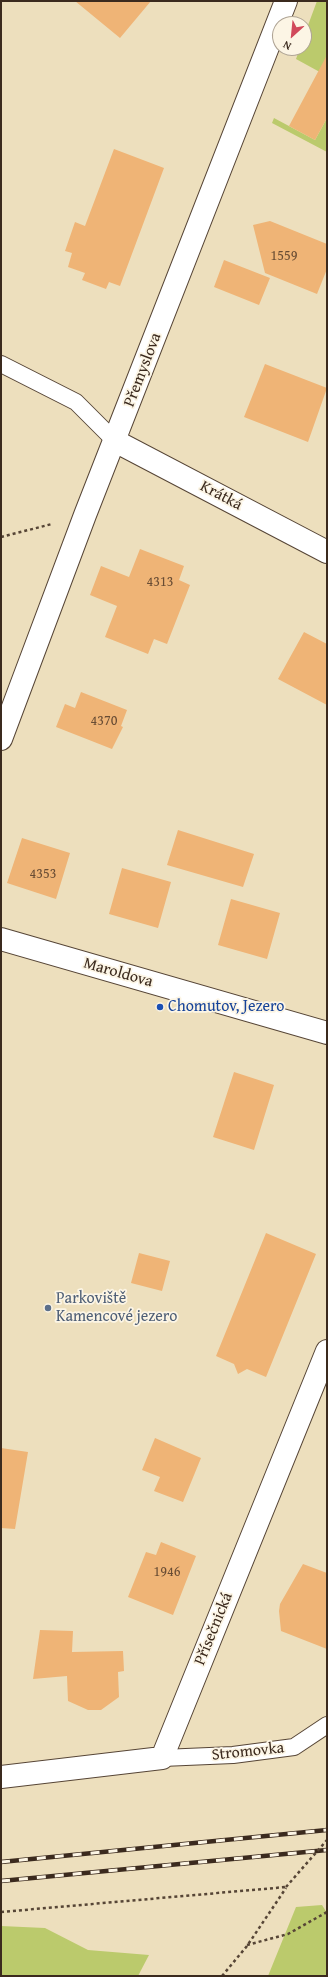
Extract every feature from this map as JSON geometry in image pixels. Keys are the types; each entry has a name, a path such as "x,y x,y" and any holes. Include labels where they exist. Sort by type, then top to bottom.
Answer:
{"street":[{"name":"Přemyslova","path":"1,740 85,514 115,441 286,1"},
{"name":"Krátká","path":"115,441 327,552"},
{"name":"Maroldova","path":"1,939 327,1033"},
{"name":"Přísečnická","path":"162,1758 327,1351"},
{"path":"1,1777 162,1758"}],"lane":[{"path":"1,364 76,402 115,441"},
{"name":"Stromovka","path":"162,1758 233,1755 294,1747 327,1725"}],"path":[{"path":"1,537 85,514"},
{"path":"222,1976 247,1946 286,1887 327,1840"},
{"path":"1,1912 286,1887"},
{"path":"247,1946 288,1934 327,1912"}],"green space":[{"path":"317,1 327,1 327,76 296,59 297,56 312,56 311,16"},
{"path":"274,118 315,140 327,118 327,152 272,123"},
{"path":"322,1905 327,1913 327,1976 268,1976 296,1907"},
{"path":"1,1926 45,1928 88,1950 149,1955 138,1976 1,1976"}],"building":[{"path":"75,1 151,1 120,38"},
{"path":"327,55 327,118 315,140 289,126"},
{"path":"114,149 164,168 120,286 109,282 106,289 82,280 85,273 68,267 72,253 65,251 75,222 85,226"},
{"path":"270,221 327,244 327,269 317,294 265,273 253,225"},
{"path":"224,260 270,278 259,305 214,287"},
{"path":"265,364 327,388 308,442 244,417"},
{"path":"140,549 184,566 179,580 190,585 167,644 154,639 148,654 105,637 117,606 90,595 101,566 129,577"},
{"path":"304,632 327,644 327,705 278,679"},
{"path":"81,692 127,710 121,726 123,727 112,749 56,727 65,704 75,708"},
{"path":"178,830 254,854 243,887 167,865"},
{"path":"22,838 70,853 56,899 7,883"},
{"path":"122,868 171,882 158,928 109,914"},
{"path":"231,899 280,913 267,959 218,945"},
{"path":"234,1072 274,1085 254,1150 213,1137"},
{"path":"266,1233 316,1254 266,1377 247,1369 238,1374 234,1364 216,1356"},
{"path":"139,1253 170,1261 162,1291 131,1283"},
{"path":"155,1438 201,1458 183,1502 154,1491 160,1477 142,1470"},
{"path":"1,1448 28,1452 15,1529 1,1528"},
{"path":"161,1542 196,1556 173,1615 128,1597 146,1552 156,1555"},
{"path":"303,1564 327,1573 327,1649 281,1631 279,1611 280,1604"},
{"path":"40,1630 73,1631 72,1652 123,1651 124,1671 118,1672 119,1697 101,1710 88,1710 68,1701 67,1676 33,1679"}],"railway":[{"path":"1,1862 327,1830"},
{"path":"1,1881 327,1850"}],"place":[{"name":"Chomutov, Jezero","path":"160,1007"},
{"name":"Parkoviště Kamencové jezero","path":"48,1308"}]}
